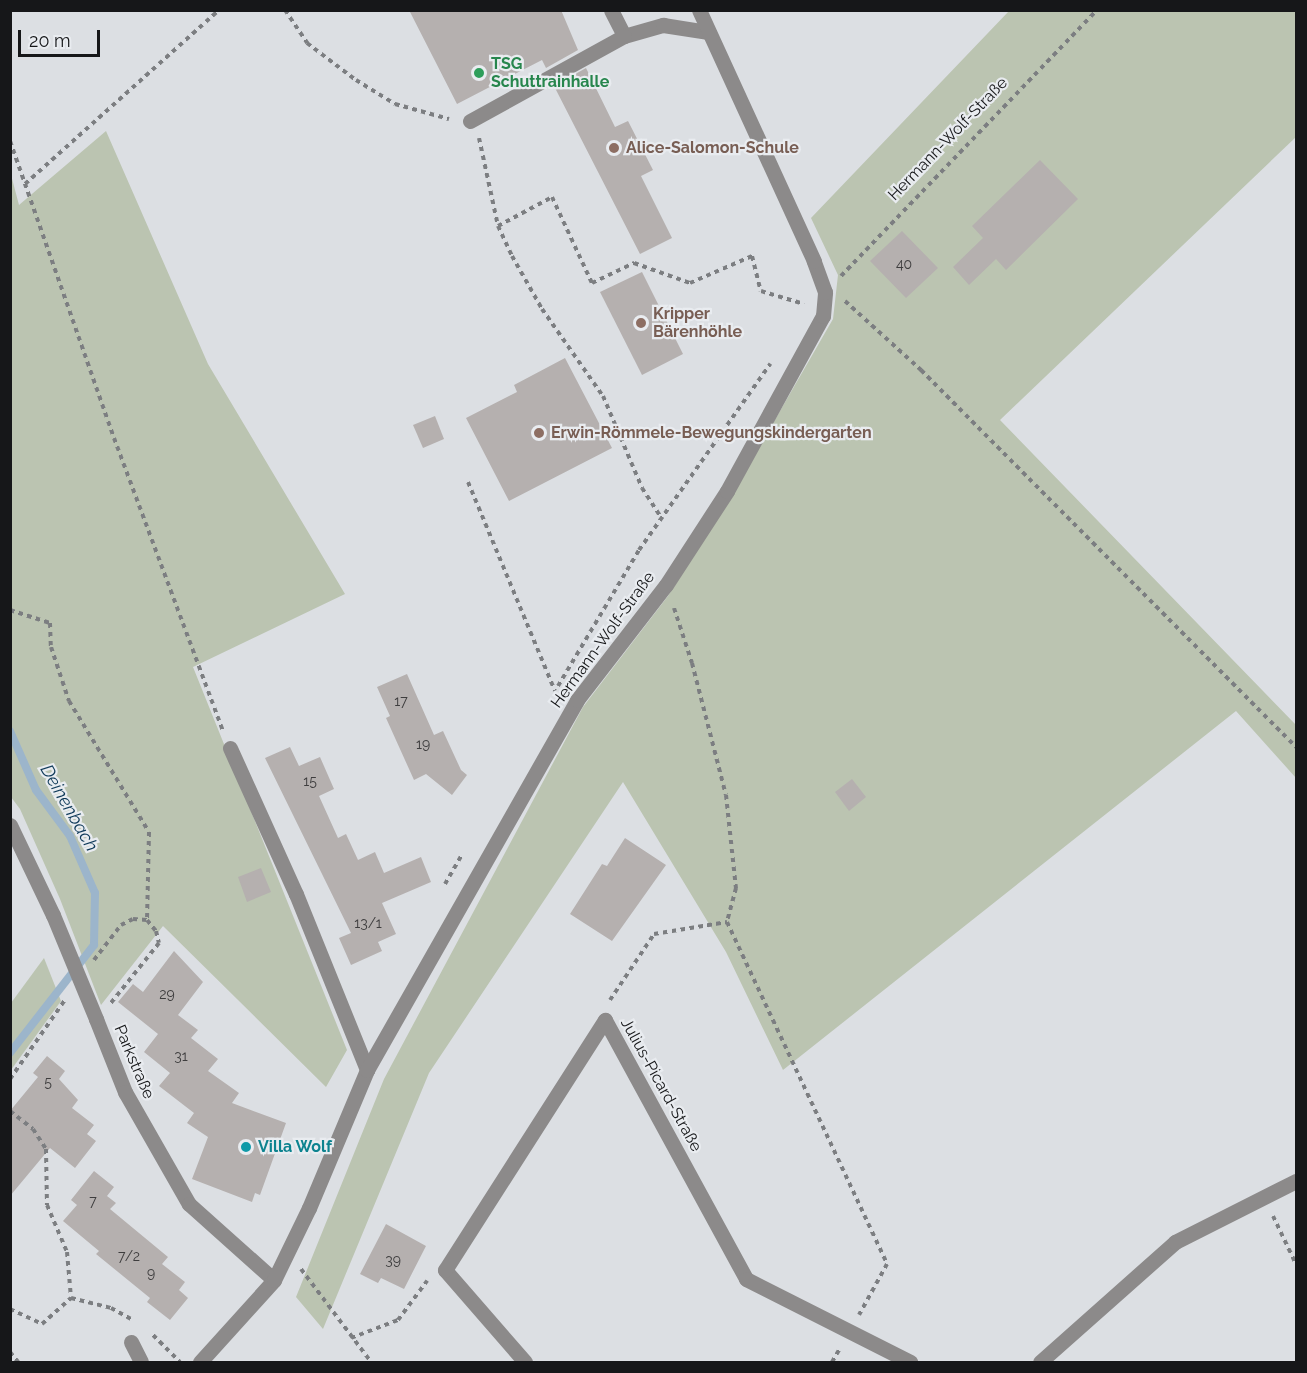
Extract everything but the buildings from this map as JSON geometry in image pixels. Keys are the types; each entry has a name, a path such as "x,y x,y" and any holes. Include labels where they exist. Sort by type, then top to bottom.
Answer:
{"street":[{"path":"611,10 624,36"},
{"path":"699,10 825,292"},
{"path":"470,121 624,36 663,25 708,32"},
{"name":"Hermann-Wolf-Straße","path":"200,1362 274,1280 309,1208 368,1070 577,700 666,585 727,491 823,316 825,292"},
{"path":"230,748 296,894 368,1070"},
{"name":"Parkstraße","path":"10,825 53,915 125,1092 189,1204 274,1280"},
{"name":"Julius-Picard-Straße","path":"445,1270 605,1020 746,1279 910,1362"},
{"path":"1040,1362 1175,1242 1296,1181"},
{"path":"445,1270 525,1362"},
{"path":"131,1342 141,1362"}],"path":[{"path":"25,184 219,10"},
{"path":"285,10 307,43 395,104 441,118 470,121 479,136 498,226 542,309 603,396 642,488 662,519"},
{"name":"Hermann-Wolf-Straße","path":"825,292 1097,10"},
{"path":"10,141 230,748"},
{"path":"498,226 552,197 592,283 634,263 690,283 752,256 761,291 804,304"},
{"path":"825,292 849,303 921,370 1296,747"},
{"path":"468,482 555,691"},
{"path":"666,585 692,663 726,795 736,888 727,922 887,1264 832,1362"},
{"path":"10,610 50,623 51,647 69,701 149,832 147,920"},
{"path":"605,1020 610,996 654,934 727,922"},
{"path":"10,1111 33,1129 46,1149 47,1205 67,1252 71,1298"},
{"path":"1263,1197 1296,1264"},
{"path":"351,1338 398,1320 429,1279 445,1270"},
{"path":"305,1275 371,1362"},
{"path":"10,1310 42,1324 71,1298"},
{"path":"71,1298 111,1308 137,1323"},
{"path":"146,1328 180,1362"},
{"path":"10,1352 18,1362"}],"green space":[{"path":"1009,11 1296,11 1296,137 1000,420 1296,725 1296,778 1236,711 783,1070 726,952 623,782 429,1073 323,1329 296,1297 384,1079 583,707 668,596 731,496 833,319 838,275 811,218"},
{"path":"106,131 208,364 345,594 193,667 347,1050 326,1087 163,926 101,1005 60,899 20,809 11,797 10,171 19,205"},
{"path":"44,958 61,1001 11,1070 11,1003"}],"waterway":[{"name":"Deinenbach","path":"10,731 36,790 70,836 95,893 94,945 10,1053"}],"place":[{"name":"TSG Schuttrainhalle","path":"479,73"},
{"name":"Alice-Salomon-Schule","path":"614,148"},
{"name":"Kripper Bärenhöhle","path":"641,323"},
{"name":"Erwin-Römmele-Bewegungskindergarten","path":"539,433"},
{"name":"Villa Wolf","path":"246,1147"}]}
